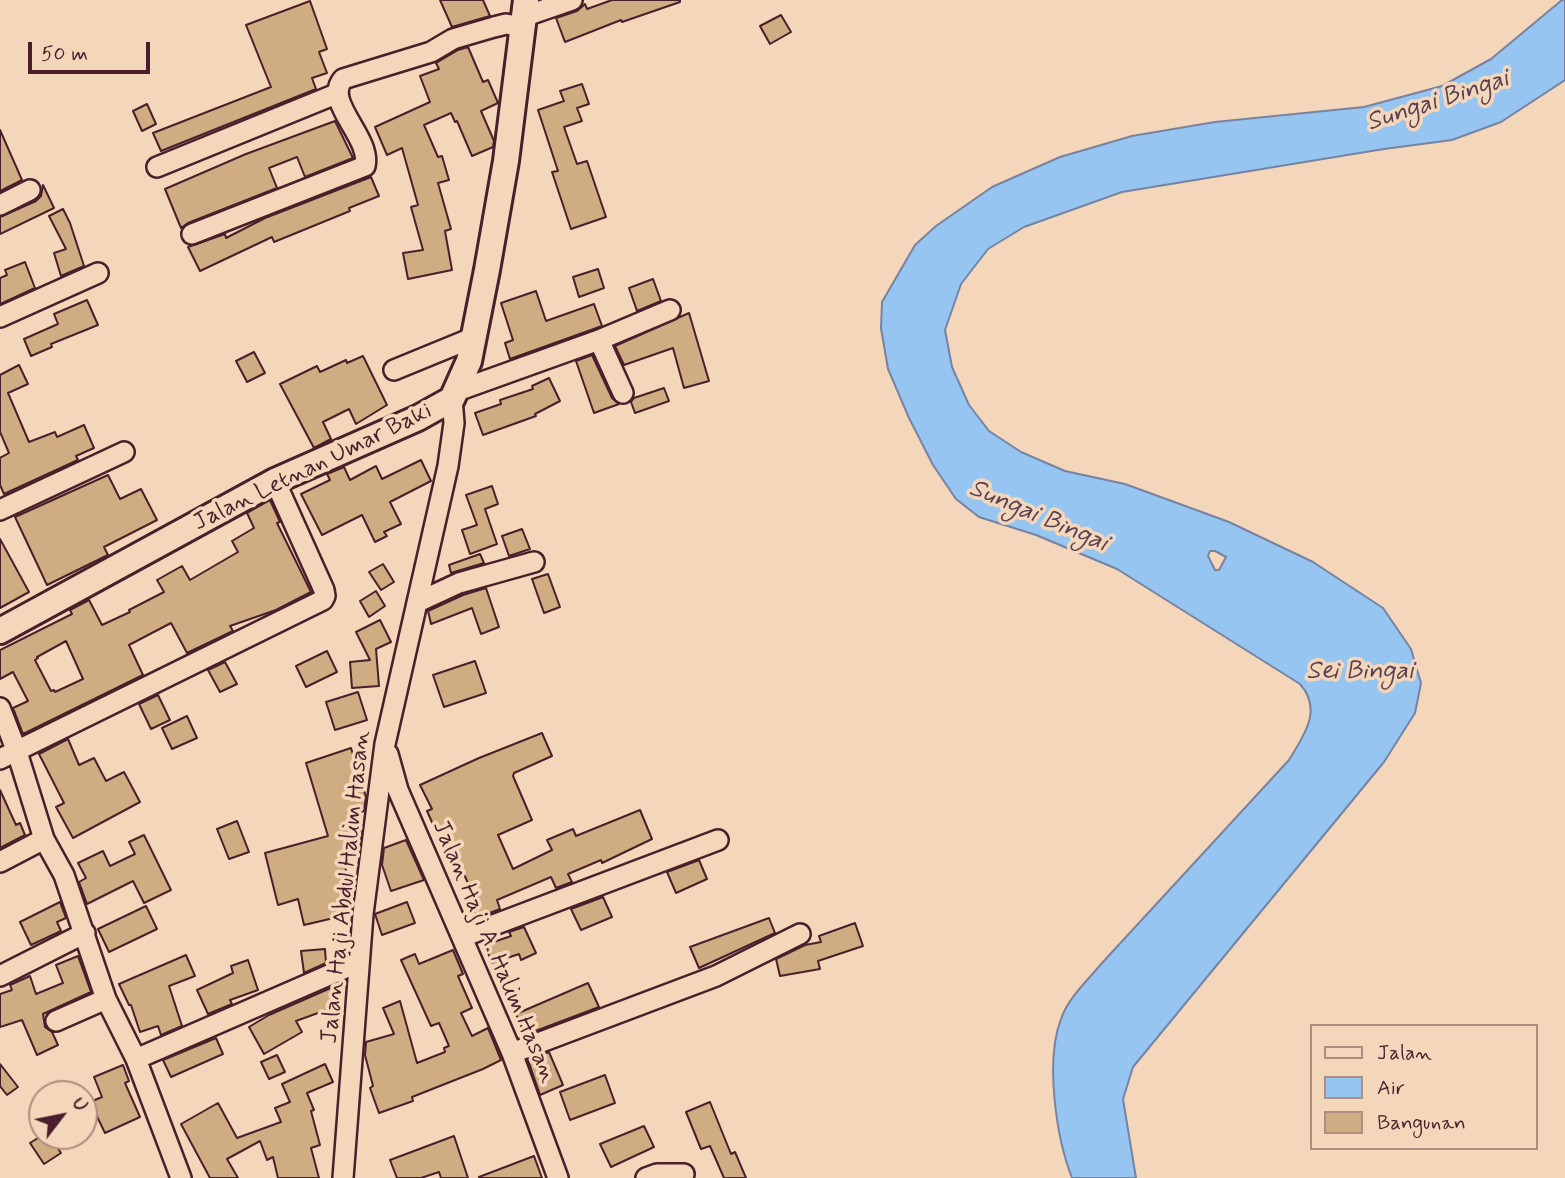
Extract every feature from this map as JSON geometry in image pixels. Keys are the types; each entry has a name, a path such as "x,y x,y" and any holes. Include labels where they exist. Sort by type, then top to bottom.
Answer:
{"street":[{"path":"192,234 365,166 362,146 336,94 339,84 349,76 431,52 453,39 506,24 524,15 572,0"},
{"name":"Jalan Letnan Umar Baki","path":"0,631 275,481 418,418 454,395 469,360 487,270 506,161 524,15"},
{"path":"157,167 336,94"},
{"path":"0,205 30,190"},
{"path":"0,317 98,273"},
{"path":"454,395 670,310"},
{"path":"394,370 472,338"},
{"path":"599,340 622,393"},
{"name":"Jalan Haji Abdul Halim Hasan","path":"343,1178 359,962 385,744 448,466 454,423 454,395"},
{"path":"0,510 124,452"},
{"path":"8,755 323,600 324,590 275,481"},
{"path":"418,602 459,583 534,562"},
{"path":"0,708 8,755 44,839 64,875 106,999 136,1059 181,1178"},
{"name":"Jalan Haji A. Halim Hasan","path":"385,744 403,803 512,1053 558,1178"},
{"path":"0,862 44,839"},
{"path":"462,937 718,840"},
{"path":"0,976 85,933"},
{"path":"512,1053 716,976 800,934"},
{"path":"136,1059 359,962"},
{"path":"56,1021 106,999"},
{"path":"646,1178 657,1174 684,1174"}],"water":[{"name":"Sei Bingai","path":"1565,0 1565,80 1501,122 1452,140 1122,192 1024,227 988,249 961,284 945,330 952,367 969,405 989,431 1021,452 1065,471 1125,484 1229,522 1313,562 1383,608 1411,649 1421,683 1415,713 1384,762 1133,1067 1123,1099 1136,1178 1072,1178 1061,1142 1054,1098 1056,1036 1064,1011 1102,963 1289,760 1309,722 1310,703 1300,684 1117,569 1036,535 979,517 956,499 933,465 888,369 881,328 882,302 915,245 936,226 992,187 1060,157 1132,136 1215,122 1364,107 1442,86 1491,59","holes":["1210,551 1226,557 1219,570 1215,570 1208,556"]}],"building":[{"path":"440,0 483,0 490,16 452,27"},
{"path":"612,0 680,2 622,22 621,20 565,42 556,18 577,11 585,4 587,9"},
{"path":"310,1 327,49 319,52 327,73 312,78 316,89 161,151 153,133 271,87 246,25"},
{"path":"781,15 791,32 770,44 760,26"},
{"path":"468,47 483,82 488,80 498,103 481,111 494,141 493,147 472,156 451,113 424,125 438,157 442,156 449,180 438,183 451,229 445,231 452,270 408,279 403,253 423,250 411,207 418,205 402,148 387,155 375,127 430,102 420,76 439,69 436,63"},
{"path":"582,84 589,104 577,108 582,121 564,127 577,164 587,161 606,217 571,229 552,172 558,171 538,110 564,101 560,91"},
{"path":"147,104 156,124 142,131 133,111"},
{"path":"335,121 353,158 305,177 297,157 269,168 277,188 181,228 165,189 246,154"},
{"path":"0,130 22,180 0,191"},
{"path":"371,177 379,196 349,208 350,211 274,242 272,237 200,271 188,247 225,234 226,238 265,218"},
{"path":"43,185 54,208 0,234 0,217 36,201 41,196"},
{"path":"63,209 84,266 61,276 54,253 66,249 49,216"},
{"path":"25,262 35,288 0,304 0,278 7,275 5,270"},
{"path":"598,269 604,288 579,297 573,277"},
{"path":"653,279 661,301 637,311 629,288"},
{"path":"536,291 546,321 594,304 602,326 510,359 505,343 513,340 501,303"},
{"path":"87,300 98,325 51,344 52,347 31,356 24,339 58,324 54,314"},
{"path":"689,313 709,381 684,388 673,348 624,365 615,346"},
{"path":"254,352 265,373 247,382 236,361"},
{"path":"592,355 612,398 619,404 594,413 576,361"},
{"path":"363,356 387,405 356,424 349,409 323,422 331,439 314,448 280,384 317,366 320,372 346,360 347,363"},
{"path":"19,365 28,384 8,393 29,442 55,432 57,437 84,425 94,448 76,456 78,460 4,494 0,485 0,458 9,453 0,432 0,375"},
{"path":"549,378 560,401 535,414 536,416 483,435 475,413 501,404 500,400 533,389 532,386"},
{"path":"664,388 669,401 635,413 631,402 634,398"},
{"path":"421,460 431,481 390,502 401,524 384,532 387,536 375,542 362,515 322,535 301,494 330,480 327,474 344,467 350,480 376,466 382,479"},
{"path":"108,475 120,499 141,489 157,520 104,547 108,555 47,585 15,517"},
{"path":"492,486 498,504 485,509 497,544 470,554 462,530 477,525 466,495"},
{"path":"270,500 280,522 277,523 311,592 276,610 230,626 233,631 187,653 171,623 129,645 143,675 23,734 13,708 28,701 13,672 0,679 0,650 72,614 70,610 89,600 102,625 164,592 157,580 182,566 190,580 238,552 232,541 254,528 247,513","holes":["66,641 83,679 55,692 51,691 35,660"]},
{"path":"522,529 530,549 509,556 502,536"},
{"path":"0,539 29,592 0,608"},
{"path":"480,554 484,563 451,573 449,565"},
{"path":"383,564 394,582 381,590 369,572"},
{"path":"548,574 560,607 544,613 532,579"},
{"path":"486,588 499,627 481,634 472,608 431,624 428,611"},
{"path":"376,591 385,606 369,617 360,601"},
{"path":"380,620 391,642 376,649 379,686 352,688 350,662 370,660 356,632"},
{"path":"327,651 337,672 306,687 296,666"},
{"path":"475,661 486,693 444,707 433,675"},
{"path":"225,662 237,684 220,692 208,670"},
{"path":"358,692 367,720 335,730 326,702"},
{"path":"158,695 170,720 151,729 139,704"},
{"path":"187,716 197,738 172,749 162,728"},
{"path":"542,733 552,756 514,773 513,776 532,820 498,835 513,869 552,850 547,840 573,829 576,836 640,810 652,839 602,863 601,860 568,874 572,882 556,888 551,877 497,900 500,909 477,918 471,905 477,903 442,826 435,829 427,811 432,809 420,785"},
{"path":"68,739 79,765 94,758 106,781 124,772 140,802 73,838 56,807 64,803 39,754"},
{"path":"351,748 366,797 364,811 357,813 361,834 359,851 341,854 349,880 345,881 351,914 304,925 298,899 278,905 265,853 328,836 306,763"},
{"path":"0,790 16,825 20,823 25,835 0,848"},
{"path":"237,821 249,852 229,859 217,829"},
{"path":"144,835 171,890 144,903 133,881 87,904 79,882 86,878 78,863 103,851 110,866 135,854 129,842"},
{"path":"406,840 424,880 391,891 382,865 384,848"},
{"path":"699,860 707,879 676,893 667,872"},
{"path":"603,897 612,917 581,930 571,909"},
{"path":"60,902 66,918 57,922 61,931 31,945 20,922"},
{"path":"407,902 415,923 382,935 375,914"},
{"path":"146,906 157,929 109,952 98,929"},
{"path":"769,918 775,933 699,968 690,947"},
{"path":"855,923 863,946 818,961 820,969 780,976 776,959 805,945 821,942 819,936"},
{"path":"524,927 536,953 521,960 519,954 492,963 485,945 511,936 509,932"},
{"path":"325,949 326,963 304,973 301,951"},
{"path":"453,950 463,974 458,976 472,1008 461,1013 472,1036 488,1028 501,1060 412,1097 413,1101 379,1113 370,1088 373,1086 365,1055 366,1042 394,1034 383,1008 400,1001 417,1063 445,1052 444,1048 449,1046 439,1023 431,1026 401,960 415,954 419,964"},
{"path":"186,955 195,976 169,986 182,1026 161,1035 158,1026 140,1032 131,1005 119,984"},
{"path":"78,956 91,992 43,1014 45,1027 52,1032 58,1045 37,1055 22,1020 0,1027 0,994 12,990 10,985 30,976 36,994 63,983 56,965"},
{"path":"248,960 258,990 230,1000 232,1004 208,1014 197,990 233,973 231,966"},
{"path":"588,983 599,1007 525,1035 516,1014"},
{"path":"333,987 340,1005 296,1021 302,1032 264,1054 249,1027 269,1015"},
{"path":"216,1038 223,1054 171,1077 163,1060"},
{"path":"549,1052 563,1085 540,1095 528,1060"},
{"path":"277,1055 285,1072 269,1079 261,1062"},
{"path":"0,1064 18,1087 7,1095 0,1086"},
{"path":"325,1064 333,1082 307,1093 314,1110 311,1111 320,1145 311,1148 319,1178 278,1178 273,1157 267,1160 260,1141 227,1159 238,1178 210,1178 181,1124 218,1103 237,1138 281,1122 275,1108 290,1102 282,1084"},
{"path":"123,1065 129,1081 125,1083 140,1117 105,1133 98,1119 98,1099 102,1097 98,1080 94,1077"},
{"path":"605,1075 615,1103 570,1120 560,1092"},
{"path":"710,1102 731,1154 735,1152 746,1178 724,1178 710,1146 701,1149 686,1112"},
{"path":"644,1126 654,1147 611,1167 600,1144"},
{"path":"454,1136 468,1178 441,1178 439,1172 421,1178 397,1178 390,1160"},
{"path":"35,1150 59,1150 61,1153 44,1164"},
{"path":"534,1156 542,1178 479,1178 479,1177"}],"water label":[{"name":"Sungai Bingai","path":"1438,102"},
{"name":"Sungai Bingai","path":"1038,517"}]}
